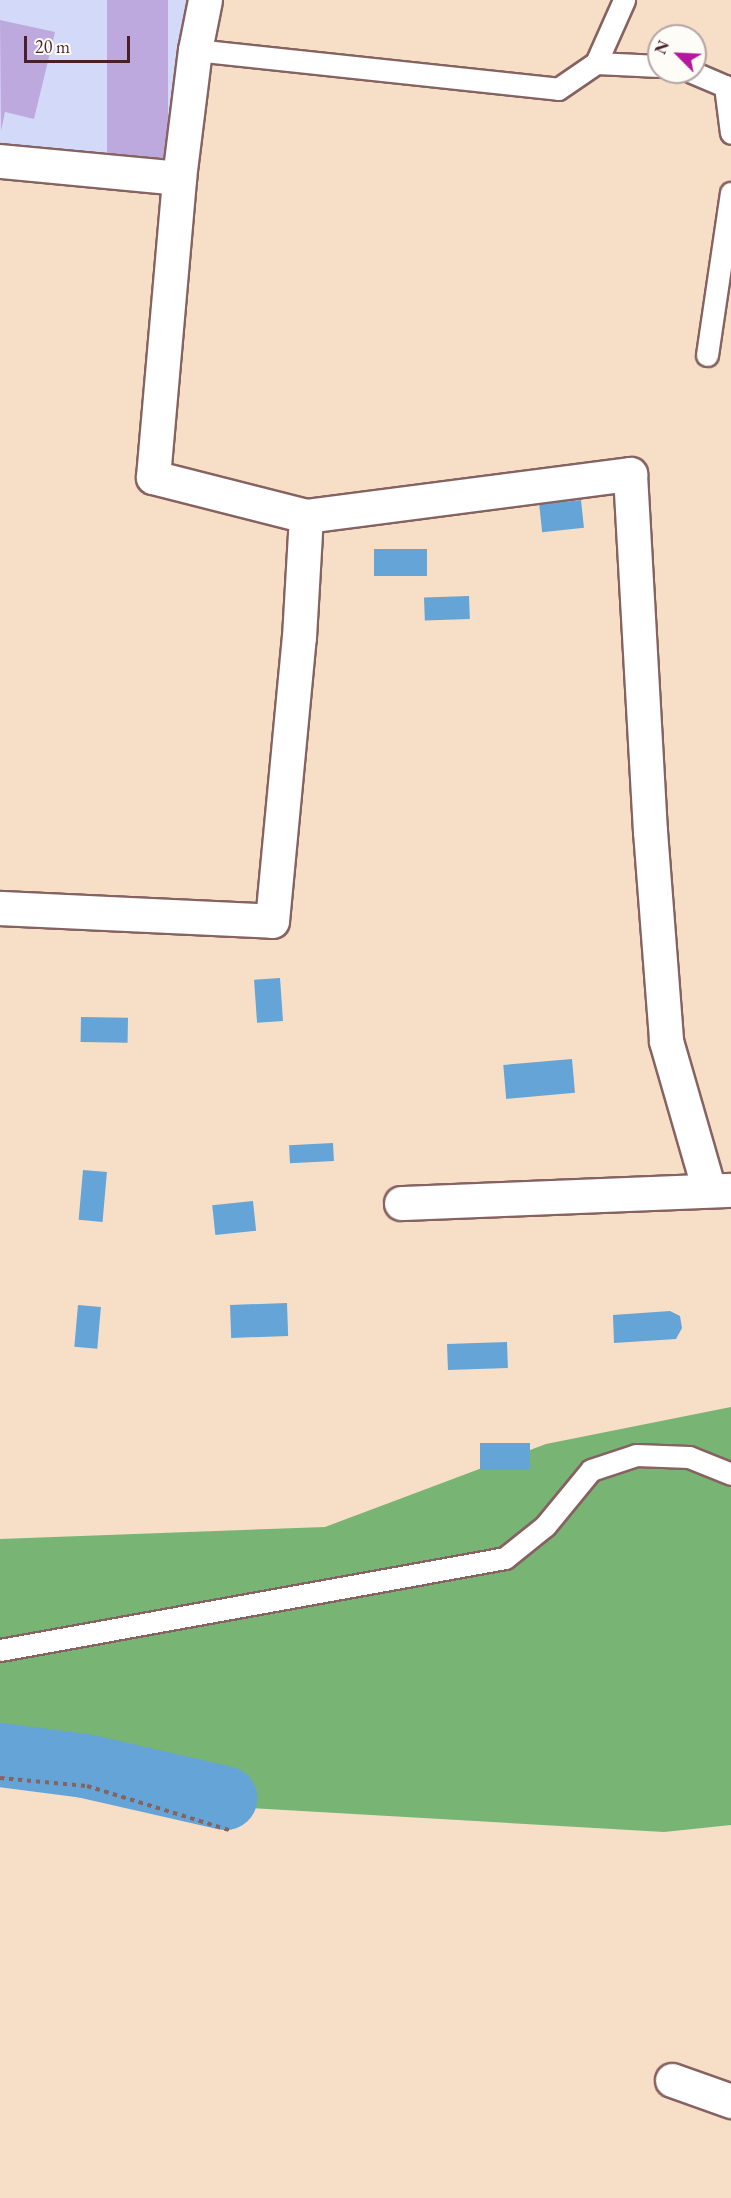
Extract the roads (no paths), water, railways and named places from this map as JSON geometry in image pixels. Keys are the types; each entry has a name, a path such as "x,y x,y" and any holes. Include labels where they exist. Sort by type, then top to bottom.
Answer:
{"street":[{"path":"205,0 195,50 179,178 153,477 306,516 630,474 650,831 666,1041 720,1190 401,1203"},
{"path":"0,161 179,178"},
{"path":"0,908 272,921 299,637 306,516"},
{"path":"672,2080 731,2101"}],"lane":[{"path":"195,50 558,89 596,63 624,0"},
{"path":"596,63 647,65"},
{"path":"707,78 725,86 731,133"},
{"path":"707,355 731,193"},
{"path":"0,1650 505,1558 545,1526 591,1470 636,1455 690,1457 731,1474"}],"water":[{"path":"581,500 584,528 542,532 539,504"},
{"path":"374,549 427,549 427,576 374,576"},
{"path":"469,596 470,619 425,621 424,598"},
{"path":"280,978 283,1021 257,1023 254,980"},
{"path":"81,1017 128,1018 128,1043 81,1042"},
{"path":"572,1059 575,1093 506,1099 503,1065"},
{"path":"333,1143 334,1161 290,1163 289,1145"},
{"path":"83,1170 107,1172 103,1222 79,1220"},
{"path":"253,1201 256,1231 215,1235 212,1205"},
{"path":"287,1303 288,1336 231,1338 230,1305"},
{"path":"78,1305 101,1307 97,1349 74,1347"},
{"path":"670,1311 680,1316 682,1328 676,1339 614,1343 613,1315"},
{"path":"507,1342 508,1368 448,1370 447,1344"},
{"path":"480,1443 530,1443 530,1470 480,1470"}],"waterway":[{"path":"0,1755 85,1766 225,1798"}]}
